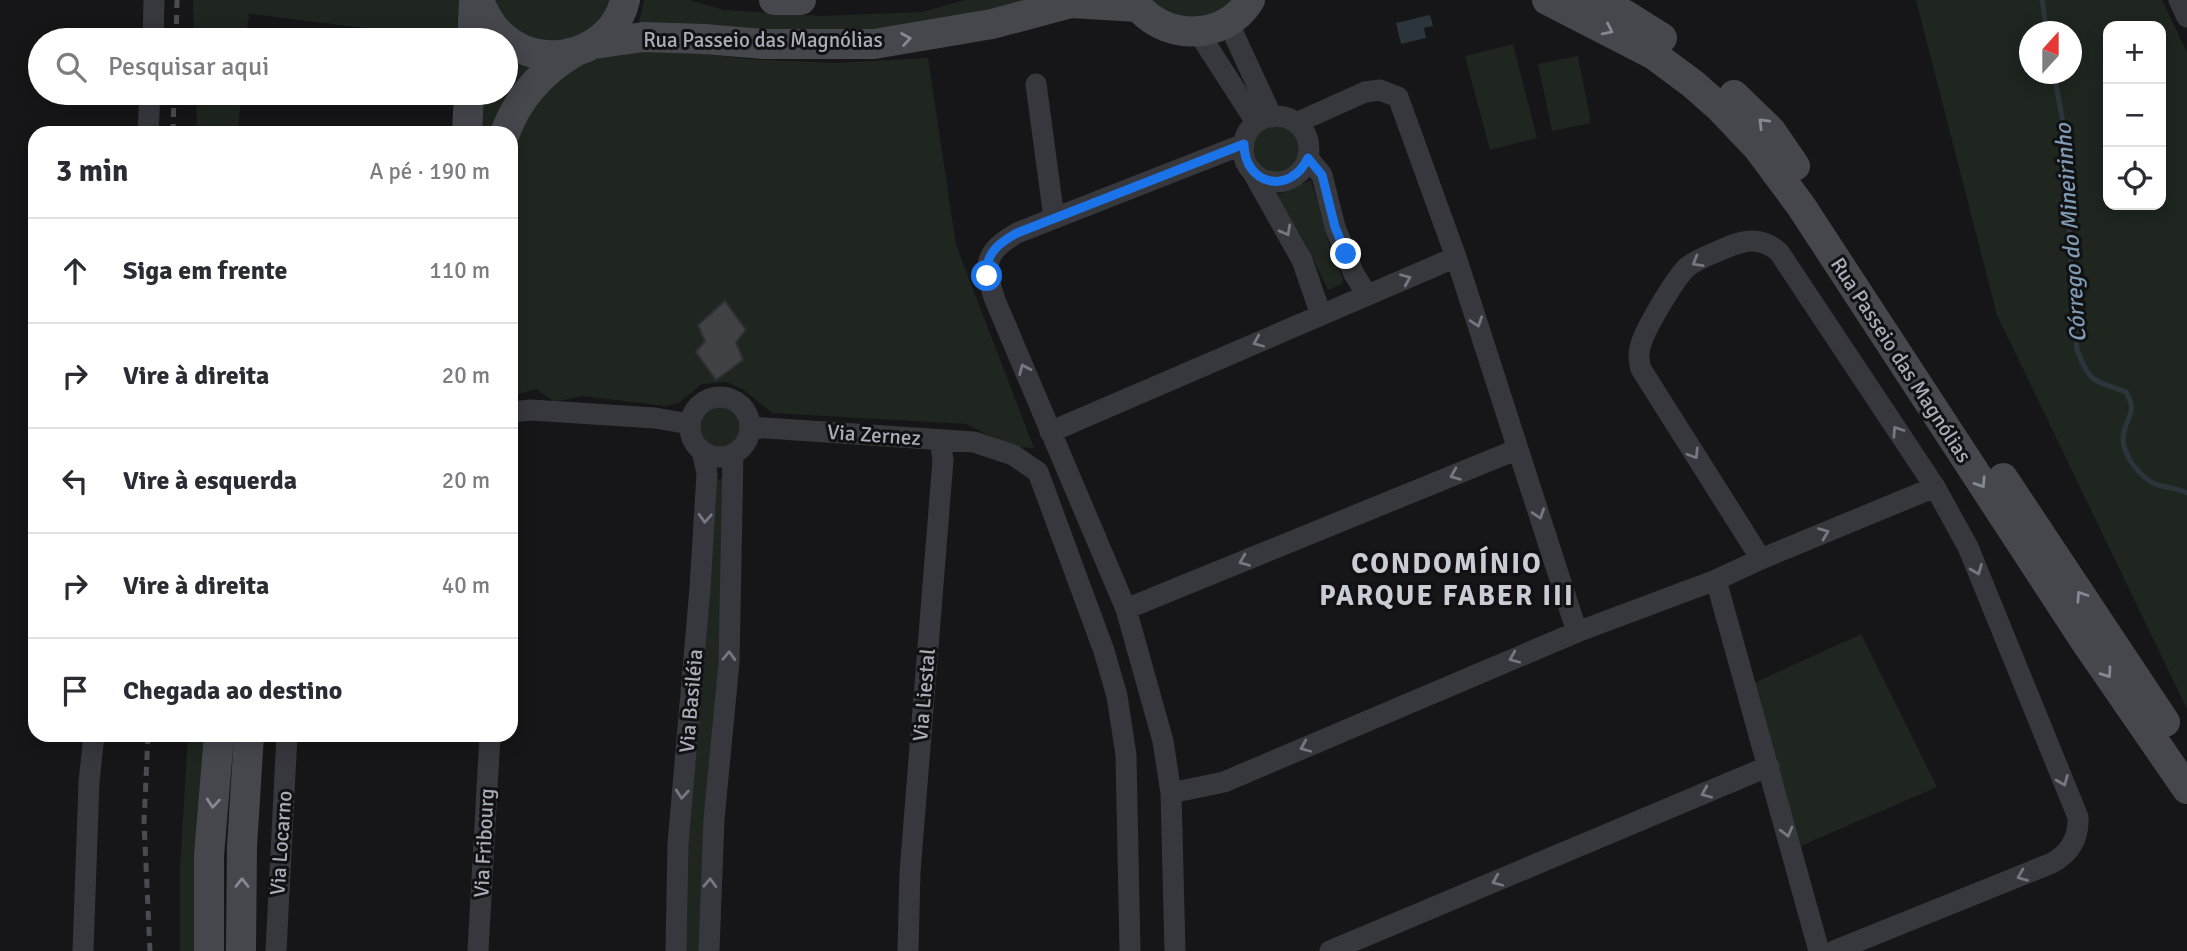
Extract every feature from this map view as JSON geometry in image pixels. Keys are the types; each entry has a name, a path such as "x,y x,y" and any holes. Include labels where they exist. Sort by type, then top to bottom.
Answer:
{"street":[{"path":"154,28 155,0"},
{"path":"473,28 474,0"},
{"name":"Rua Passeio das Magnólias","path":"479,0 494,28"},
{"path":"518,104 550,66 608,33 625,0"},
{"name":"Rua Passeio das Magnólias","path":"775,0 801,0"},
{"name":"Rua Passeio das Magnólias","path":"518,47 551,56 643,37 764,44 874,44 992,24 1072,3 1135,4 1150,19 1165,27 1181,32 1198,32 1214,29 1228,22 1245,8 1250,0"},
{"name":"Rua Passeio das Magnólias","path":"1547,0 1654,55 1711,99 1758,148 1801,206 2085,641 2187,789"},
{"name":"Rua Passeio das Magnólias","path":"1594,0 1624,14 1670,44 1738,98 1771,131 2187,754"},
{"path":"2179,0 2187,17"},
{"path":"1228,22 1264,119"},
{"path":"1198,32 1264,119"},
{"path":"1036,84 1054,218"},
{"path":"1296,123 1365,92 1380,90 1398,97 1456,257 1577,632"},
{"path":"148,126 149,105"},
{"path":"467,126 468,105"},
{"path":"508,126 518,105"},
{"path":"1321,315 1302,260 1247,163 1244,144 1247,131 1264,119 1281,115 1296,123 1307,139 1308,158 1322,175 1335,227 1354,274 1367,295"},
{"path":"1175,951 1171,793 1163,741 1126,609 995,300 986,266 994,248 1005,240 1054,218 1244,144"},
{"path":"1252,171 1269,181 1279,182 1297,174 1308,158"},
{"path":"1761,559 1639,362 1640,346 1646,332 1685,270 1697,261 1746,240 1760,241 1779,252 1935,487 1968,547 2078,817 2077,831 2069,850 2052,863 1834,951"},
{"path":"1050,432 1456,257"},
{"path":"726,397 741,404 750,427 746,443 733,454 718,457 702,451 693,439 690,424 692,416 702,403 709,398 726,397"},
{"path":"518,411 666,419 690,424"},
{"name":"Via Zernez","path":"750,427 974,442 997,448 1028,463 1038,472 1082,589 1117,696 1126,755 1130,951"},
{"name":"Via Liestal","path":"908,951 910,859 943,460 940,440"},
{"path":"1126,609 1518,449"},
{"name":"Via Basiléia","path":"676,951 678,844 701,588 708,473 702,451"},
{"name":"Via Basiléia","path":"709,951 714,819 729,663 733,454"},
{"path":"1171,793 1223,782 1577,632 1716,580 1935,487"},
{"path":"1716,580 1819,951"},
{"path":"83,951 89,782 93,742"},
{"path":"209,951 209,856 218,742"},
{"path":"242,951 242,847 249,742"},
{"name":"Via Locarno","path":"276,951 287,742"},
{"name":"Via Fribourg","path":"478,951 490,742"},
{"path":"1330,951 1769,766"}],"shaded area":[{"path":"193,0 459,0 457,28 365,28 249,14 247,28 194,28"},
{"path":"495,0 612,0 601,17 587,30 570,38 536,38 520,31 506,18"},
{"path":"644,0 690,0 724,10 822,16 922,12 965,0 1047,0 994,8 947,21 876,35 644,24 639,22"},
{"path":"1143,0 1234,0 1213,17 1180,22"},
{"path":"1916,0 2162,0 2187,52 2187,709 1997,315"},
{"path":"1430,15 1433,26 1424,28 1426,38 1401,44 1396,23"},
{"path":"1513,44 1537,138 1490,150 1465,56"},
{"path":"651,48 748,59 835,63 928,58 956,245 1034,448 1010,447 967,424 772,413 744,390 727,382 702,384 679,403 666,406 582,396 555,402 536,389 518,395 518,126 541,87 592,57"},
{"path":"1578,56 1591,123 1552,131 1538,64"},
{"path":"518,60 533,68 518,92"},
{"path":"196,105 240,105 239,126 197,126"},
{"path":"478,105 510,105 496,126 477,126"},
{"path":"1275,124 1284,125 1292,131 1298,139 1298,157 1292,165 1284,171 1275,172 1266,171 1258,165 1252,157 1251,148 1252,139 1258,131 1266,125"},
{"path":"1311,180 1328,240 1343,279 1342,284 1328,290 1306,244 1277,195"},
{"path":"719,401 737,408 744,426 737,444 719,451 701,444 694,426 701,408"},
{"path":"727,477 731,480 700,951 682,951 686,850 716,480"},
{"path":"1861,634 1937,787 1796,848 1752,684"},
{"path":"188,742 209,742 200,951 180,951 180,868"}],"building":[{"path":"725,301 746,330 736,342 743,360 716,380 696,352 705,341 698,325"}],"waterway":[{"name":"Córrego do Mineirinho","path":"2042,0 2045,21"},
{"name":"Córrego do Mineirinho","path":"2056,84 2062,117 2077,350 2094,379 2126,392 2132,408 2123,439 2126,453 2135,467 2151,482 2187,493"}],"railway":[{"path":"176,28 177,0"},
{"path":"173,126 174,105"},
{"path":"148,742 144,822 150,951"}],"district":[{"name":"CONDOMÍNIO PARQUE FABER III","path":"1447,579"}],"route":[{"path":"987,276 986,266 994,248 1017,233 1244,144 1244,154 1252,171 1269,181 1289,179 1304,167 1308,158 1322,175 1335,227 1346,254"}]}
